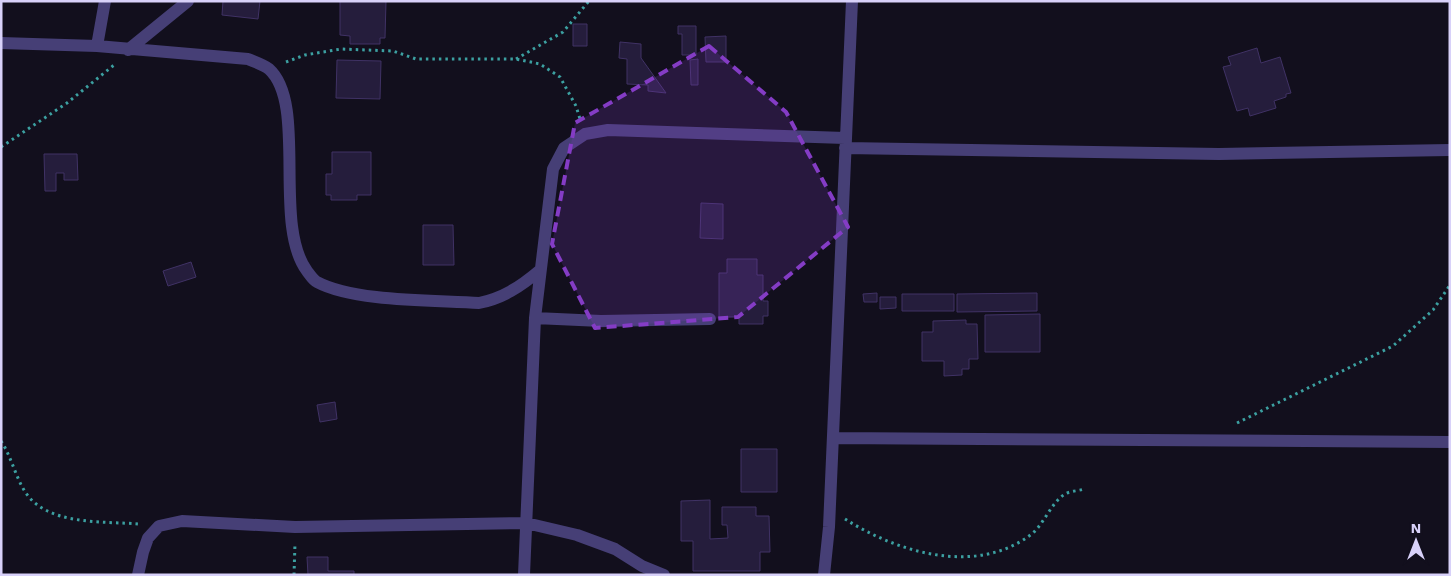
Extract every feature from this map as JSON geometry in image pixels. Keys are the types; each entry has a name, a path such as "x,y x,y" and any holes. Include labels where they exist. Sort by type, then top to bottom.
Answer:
{"street":[{"path":"97,46 105,1"},
{"path":"128,50 188,1"},
{"path":"824,575 830,510 852,1"},
{"path":"1,43 97,46 248,59 269,69 279,85 287,110 294,239 300,261 315,281 342,293 479,303 498,299 517,289 540,272"},
{"path":"524,575 535,318 553,170 564,148 585,134 608,130 845,143 1191,154 1450,150"},
{"path":"535,318 601,321 710,319"},
{"path":"833,438 1450,442"},
{"path":"138,575 146,545 159,526 168,522 182,521 295,527 526,523 577,535 615,549 642,566 664,575"}],"path":[{"path":"516,59 563,32 589,1"},
{"path":"269,69 305,55 341,49 393,51 416,59 516,59 540,64 560,76 576,106 585,134"},
{"path":"1,147 67,104 105,74 128,50"},
{"path":"1206,440 1306,387 1393,346 1433,310 1450,285"},
{"path":"1,441 25,491 34,505 49,514 159,526"},
{"path":"830,510 874,537 927,556 960,560 995,556 1012,549 1034,532 1065,494 1084,489"},
{"path":"294,575 295,527"}],"highlighted area":[{"path":"709,46 786,112 848,227 738,317 595,328 552,244 575,123"}],"building":[{"path":"223,1 260,1 258,19 222,15"},
{"path":"340,1 386,1 385,38 380,38 380,44 350,44 350,36 340,35"},
{"path":"573,24 587,24 587,46 573,46"},
{"path":"678,26 696,26 696,55 682,55 682,34 678,34"},
{"path":"726,36 726,62 706,62 705,37"},
{"path":"620,42 641,44 641,58 666,93 648,91 648,85 627,84 627,59 619,58"},
{"path":"1257,48 1261,63 1280,57 1291,93 1274,101 1276,108 1250,116 1248,108 1237,111 1223,67 1231,65 1228,57"},
{"path":"698,59 698,85 691,85 690,60"},
{"path":"337,60 381,61 380,99 336,98"},
{"path":"332,152 371,152 371,195 357,195 357,200 331,200 331,195 326,195 326,174 332,174"},
{"path":"44,154 77,154 78,180 64,180 64,173 56,173 56,191 45,191"},
{"path":"701,203 723,204 723,239 700,238"},
{"path":"423,225 453,225 454,265 423,265"},
{"path":"727,259 757,259 757,275 763,275 763,301 768,301 768,316 763,316 763,324 739,324 739,317 719,317 719,273 727,273"},
{"path":"191,262 196,277 168,286 163,271"},
{"path":"877,293 877,302 864,302 863,294"},
{"path":"1037,293 1037,311 957,312 957,294"},
{"path":"902,294 954,294 954,311 902,311"},
{"path":"880,297 896,297 896,308 880,309"},
{"path":"1040,314 1040,352 985,352 985,315"},
{"path":"966,320 966,324 977,324 978,359 969,359 969,369 962,369 962,375 944,376 944,361 922,361 922,332 933,332 933,321"},
{"path":"335,402 337,419 320,422 317,405"},
{"path":"741,449 777,449 777,492 741,492"},
{"path":"710,500 710,539 728,538 727,525 722,525 722,507 756,507 756,516 769,516 770,552 760,552 760,571 693,571 693,541 681,541 681,501"},
{"path":"307,557 328,557 328,571 354,571 354,575 308,575"}]}
